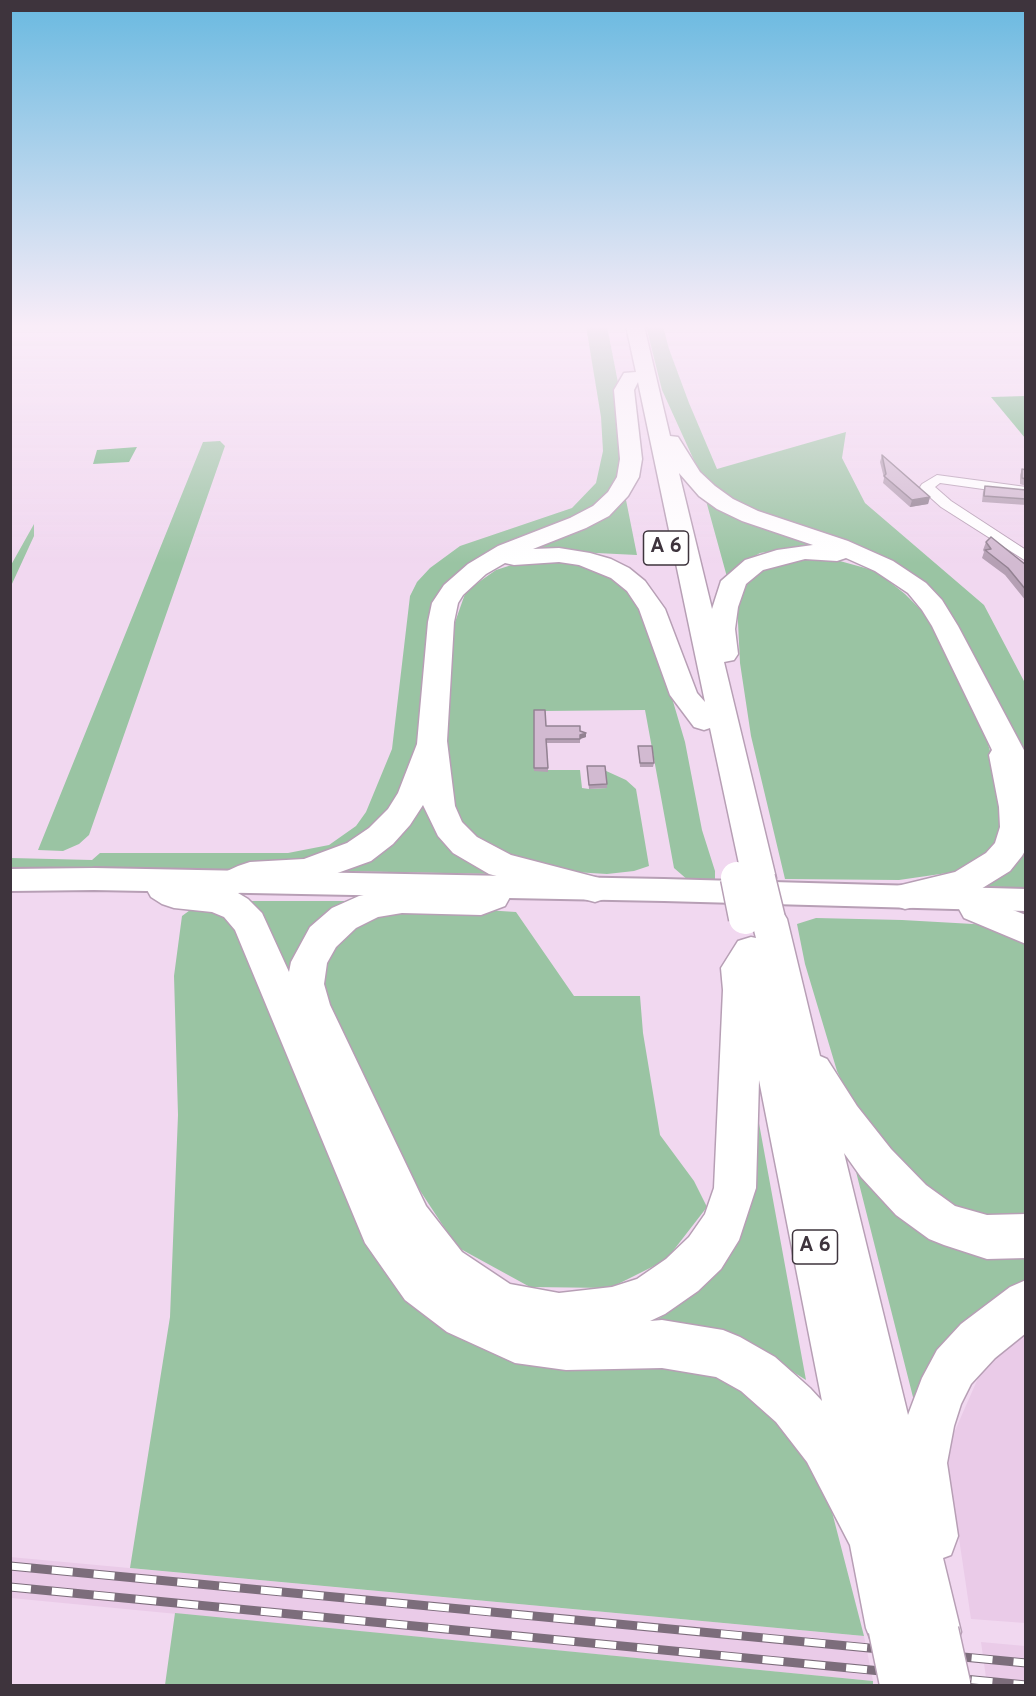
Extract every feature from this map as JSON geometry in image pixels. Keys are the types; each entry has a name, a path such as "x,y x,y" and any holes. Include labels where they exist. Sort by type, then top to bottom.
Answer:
{"highway":[{"path":"596,889 501,865 465,845 449,828 439,806 432,741 441,622 445,603 453,590 477,569 507,551 578,523 601,510 617,496 628,477 631,459 626,405"},
{"name":"A 6","path":"636,405 645,451 713,712"},
{"name":"A 6","path":"653,405 878,1544 935,1653"},
{"path":"656,417 683,464 707,490 725,504 750,516 839,546 901,575 917,588 933,606 999,736 1026,780"},
{"path":"477,569 510,559 558,555 602,564 620,573 636,586 652,609 684,695 713,712 730,688 722,629 725,607 734,582 754,565 777,556 806,552 866,559"},
{"path":"905,896 964,883 998,862 1010,847 1016,827 1015,807 999,736"},
{"path":"237,881 250,875 303,872 359,852 381,836 399,818 413,795 432,741"},
{"path":"163,888 174,895 218,899 237,908 250,923 381,1228 421,1284 463,1316 515,1339 566,1346 662,1344 723,1354 758,1374 794,1405 825,1444 878,1544"},
{"path":"493,897 481,902 402,900 371,905 344,918 323,937 309,962 306,984 311,1005 411,1221 446,1268 502,1305 559,1316 612,1310 649,1298 682,1275 705,1253 723,1225 735,1188 742,990 739,968 755,929"},
{"path":"976,909 1026,930"},
{"name":"A 6","path":"755,929 800,1052 935,1653"},
{"path":"800,1052 843,1119 869,1154 911,1200 944,1224 987,1238 1026,1236"},
{"path":"935,1653 922,1463 929,1426 939,1395 954,1367 978,1341 1026,1303"},
{"name":"A 6","path":"906,1686 935,1653"}],"main road":[{"path":"14,880 237,881 1026,900"},
{"path":"14,880 93,886 482,894 493,897 1026,911"}],"street":[{"path":"1026,492 937,478 927,487 946,504 1026,557"}],"shaded area":[{"path":"1025,1325 1025,1623 971,1619 946,1451 986,1360"},
{"path":"10,1557 864,1636 873,1681 11,1598"},
{"path":"981,1642 1025,1646 1025,1685 987,1685"}],"green space":[{"path":"599,405 620,405 619,477 597,508 472,564 446,584 417,765 377,833 272,872 11,869 11,858 92,860 100,853 288,853 329,845 356,826 366,812 392,749 410,596 417,582 430,568 460,546 572,508 596,483 603,451"},
{"path":"669,405 690,405 717,469 846,432 842,458 865,503 984,605 1025,683 1025,764 920,582 727,499 702,478"},
{"path":"998,405 1026,405 1025,438"},
{"path":"220,441 225,446 89,835 79,844 63,851 38,850 203,442"},
{"path":"137,447 129,462 93,464 97,450"},
{"path":"625,495 637,555 556,551 520,554"},
{"path":"705,497 830,547 792,548 760,553 740,565 727,577"},
{"path":"34,524 34,536 11,586 11,565"},
{"path":"829,558 876,571 905,594 927,616 959,678 987,741 1001,787 999,840 968,870 899,880 785,879 751,736 740,663 737,602 744,581 763,568 790,560"},
{"path":"521,562 567,562 585,565 611,575 629,590 651,627 685,742 702,830 715,871 715,882 689,881 674,868 645,710 544,711 548,770 580,770 582,788 589,789 607,788 604,770 626,780 636,789 649,866 634,871 607,874 574,872 500,856 459,828 445,761 454,625 466,591 496,570"},
{"path":"420,795 495,874 338,871"},
{"path":"1025,843 1025,888 980,886"},
{"path":"244,901 364,901 292,991"},
{"path":"201,902 232,917 371,1236 754,1388 807,1444 831,1508 864,1636 130,1568 170,1317 178,1115 174,976 182,916"},
{"path":"454,908 516,912 574,996 640,996 643,1033 660,1135 694,1181 707,1207 666,1260 610,1288 530,1287 457,1247 415,1183 319,994 324,957 367,916"},
{"path":"816,918 991,925 1025,943 1025,1217 971,1220 933,1201 856,1111 837,1071 805,964 797,924"},
{"path":"756,1107 806,1380 726,1330 654,1322 695,1292"},
{"path":"847,1136 892,1192 1025,1248 1025,1284 916,1409"},
{"path":"175,1613 873,1681 873,1685 165,1685"}],"building":[{"path":"882,455 930,497 912,500 884,476 886,474"},
{"path":"1022,469 1026,470 1026,479 1022,478"},
{"path":"985,486 1026,490 1026,499 984,496"},
{"path":"991,537 1026,565 1026,590 1008,568 985,550 991,549 986,542"},
{"path":"534,710 545,710 546,726 580,726 580,731 586,733 580,735 580,739 546,739 548,768 534,768"},
{"path":"638,746 652,746 654,763 640,763"},
{"path":"587,766 605,766 607,784 589,785"}],"railway":[{"path":"10,1566 1026,1663"},
{"path":"10,1587 1026,1685"}]}
